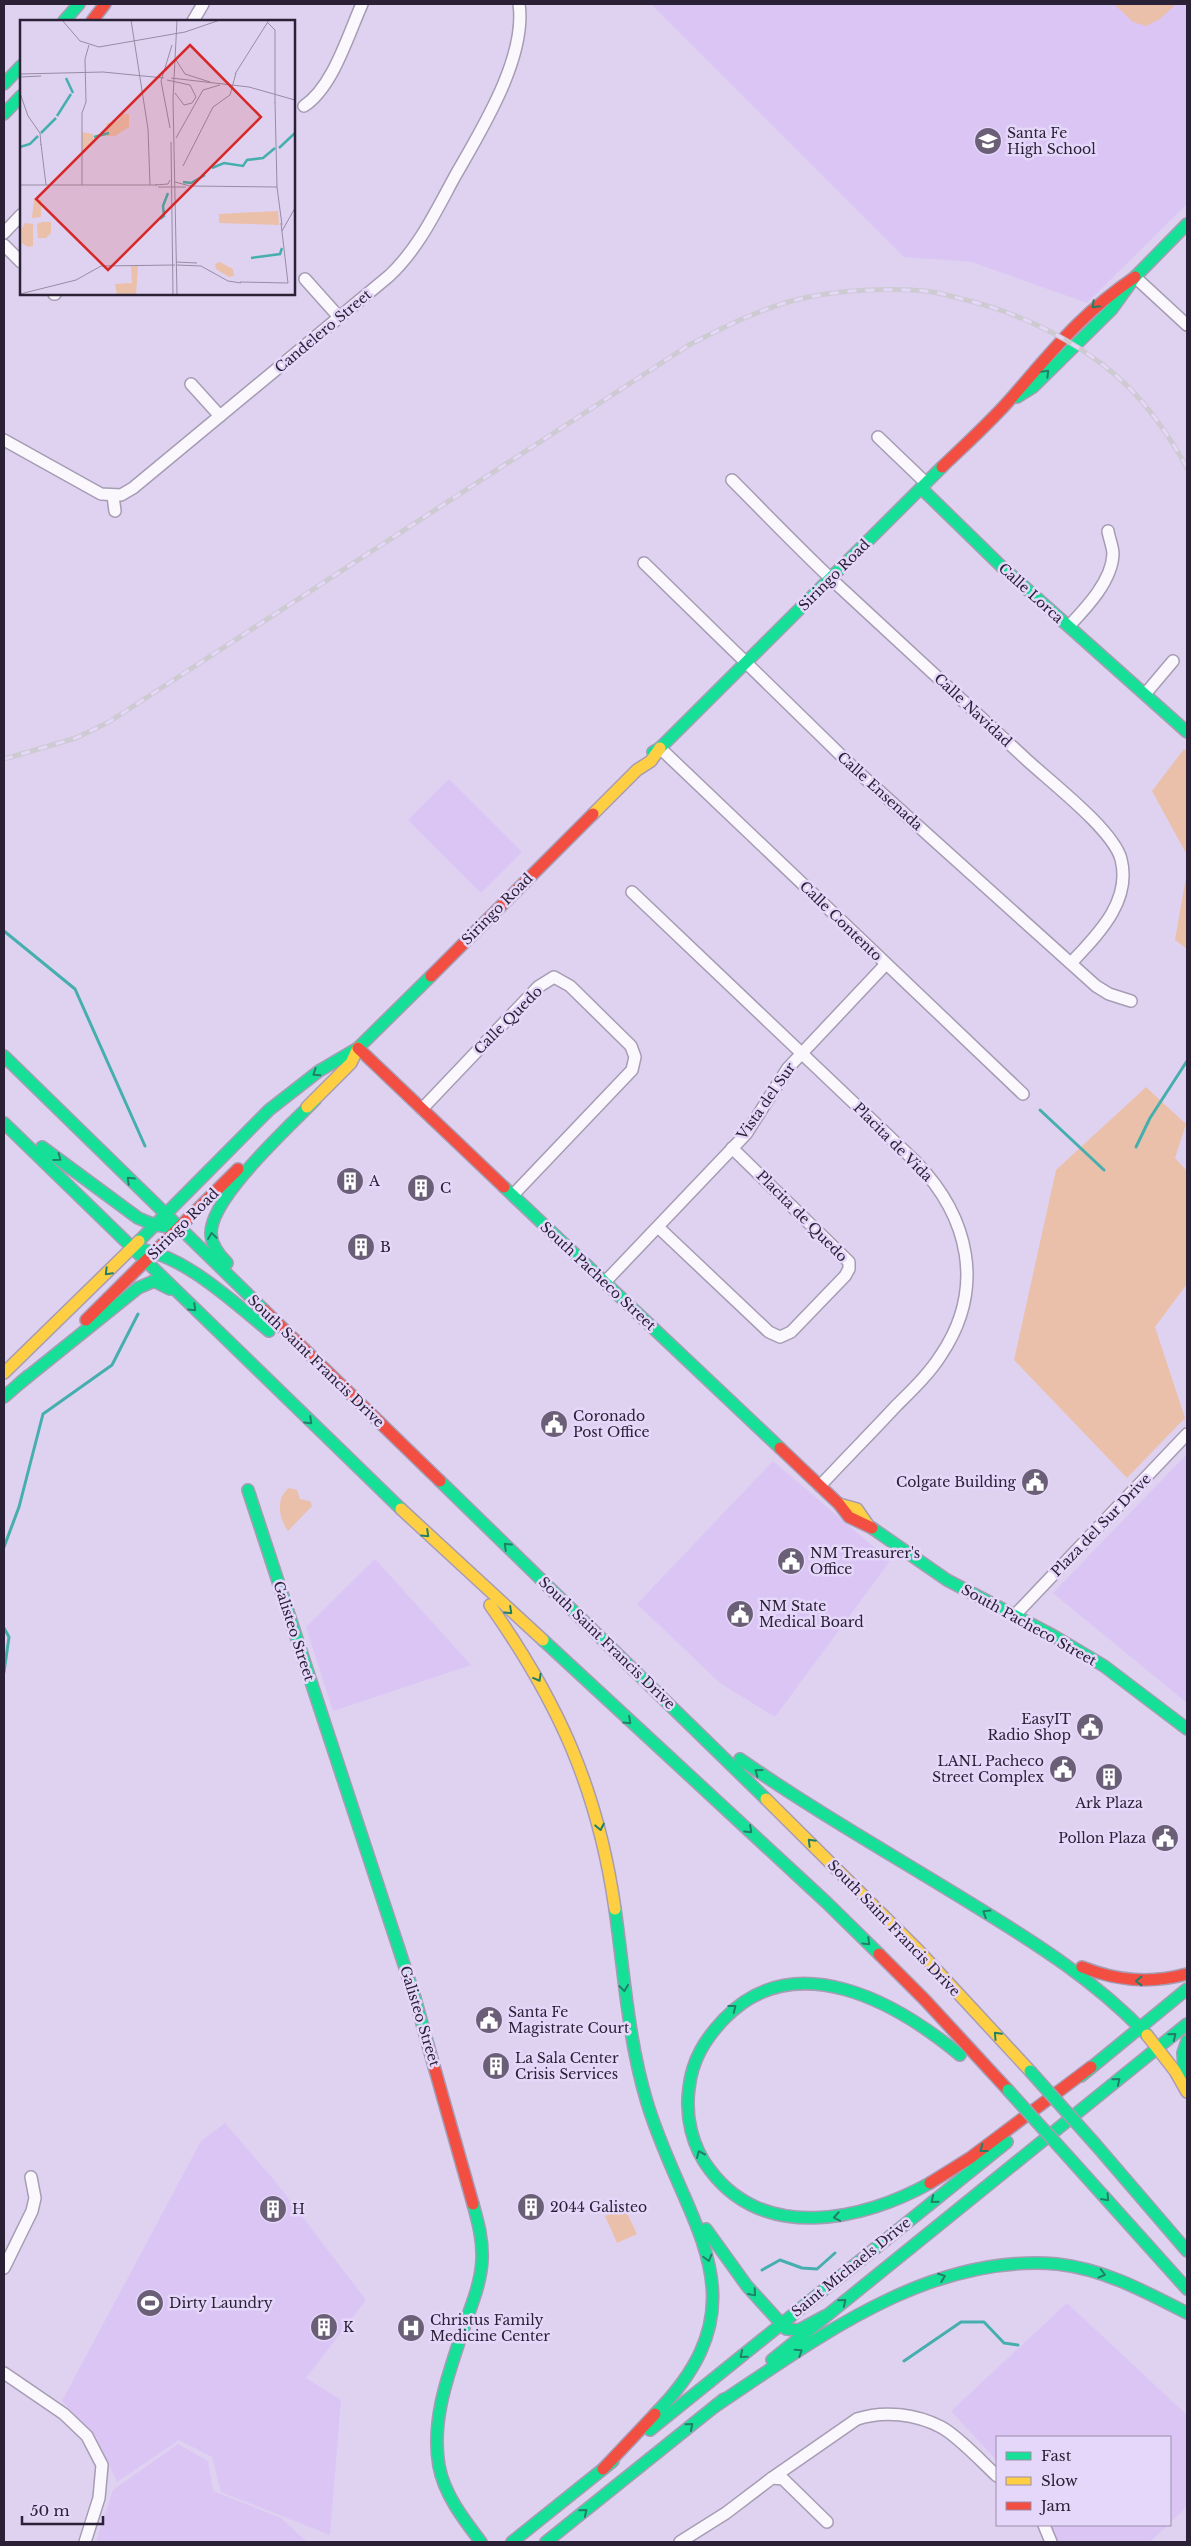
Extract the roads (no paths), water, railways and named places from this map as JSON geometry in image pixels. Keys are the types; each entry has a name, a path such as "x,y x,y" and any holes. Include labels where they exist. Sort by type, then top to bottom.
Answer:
{"main road":[{"path":"65,20 79,4"},
{"path":"93,20 105,4"},
{"path":"4,84 20,67"},
{"path":"4,114 8,102 20,96"},
{"name":"Siringo Road","path":"4,1373 283,1098 319,1070 358,1048 637,770 651,762 660,748 1007,403 1041,359 1104,297 1135,277 1187,224"},
{"name":"Calle Lorca","path":"924,486 1001,566 1146,693 1187,732"},
{"name":"Siringo Road","path":"4,1397 145,1262 260,1148 315,1100 351,1063 358,1048"},
{"name":"South Pacheco Street","path":"358,1048 839,1504 847,1503 857,1508 868,1524 946,1580 1104,1666 1187,1729"},
{"name":"South Saint Francis Drive","path":"4,1056 655,1689 867,1898 1030,2070 1187,2251"},
{"path":"283,1329 214,1248 210,1232 215,1214 237,1182 315,1100"},
{"path":"4,1119 138,1218 155,1225 179,1228"},
{"name":"South Saint Francis Drive","path":"4,1123 145,1262 448,1554 833,1909 925,2000 1005,2092 1073,2162 1187,2289"},
{"path":"132,1248 156,1251 175,1261 243,1310 353,1397"},
{"path":"20,1383 138,1288 154,1281 178,1293"},
{"name":"Galisteo Street","path":"248,1490 415,1998 480,2228 483,2251 480,2284 445,2390 438,2430 440,2470 445,2487 482,2542"},
{"path":"448,1554 491,1606 533,1668 563,1723 582,1772 598,1817 608,1870 631,2033 640,2073 655,2128 684,2196 710,2266 714,2298 708,2333 694,2369 684,2385 603,2468"},
{"path":"655,1689 762,1775 1027,1938 1068,1961 1112,1978 1152,1981 1187,1974"},
{"path":"1027,1938 1108,1995 1140,2026 1158,2048 1186,2089"},
{"path":"1005,2092 932,2031 897,2010 852,1990 832,1985 798,1984 776,1987 752,1996 717,2023 695,2060 688,2086 687,2109 692,2137 701,2159 710,2172 731,2193 773,2215 808,2220 828,2219 886,2205 952,2171 1091,2067"},
{"name":"Saint Michaels Drive","path":"512,2542 1025,2127 1091,2067 1187,1990"},
{"name":"Saint Michaels Drive","path":"546,2542 1187,2024"},
{"path":"1186,2089 1182,2053 1187,2040"},
{"path":"684,2196 727,2260 781,2324 786,2328 799,2330 825,2316"},
{"path":"714,2407 844,2322 902,2293 951,2274 992,2265 1033,2262 1085,2270 1123,2280 1162,2298 1187,2313"}],"street":[{"path":"194,20 203,4"},
{"path":"304,106 316,96 326,83 362,4"},
{"name":"Candelero Street","path":"113,496 133,488 400,266 425,230 488,118 502,88 517,37 518,4"},
{"path":"4,233 20,216"},
{"path":"4,244 20,261"},
{"path":"1135,277 1187,325"},
{"path":"305,279 339,317"},
{"path":"191,384 220,416"},
{"path":"878,437 924,486"},
{"path":"4,440 95,492 113,496 115,512"},
{"name":"Calle Navidad","path":"732,480 831,578 1062,791 1112,842 1120,858 1123,871 1122,887 1117,905 1100,931 1071,964"},
{"path":"1069,626 1086,608 1104,584 1113,554 1108,531"},
{"name":"Calle Ensenada","path":"644,563 857,771 1071,964 1102,990 1131,1001"},
{"path":"1146,693 1173,661"},
{"name":"Calle Contento","path":"660,748 1023,1094"},
{"name":"Placita de Vida","path":"632,892 916,1162 938,1187 955,1214 966,1259 963,1304 954,1332 941,1356 925,1376 820,1486"},
{"name":"Vista del Sur","path":"605,1282 751,1128 781,1076 886,964"},
{"name":"Calle Quedo","path":"422,1109 538,987 554,977 570,986 631,1046 635,1057 632,1070 513,1195"},
{"name":"Placita de Quedo","path":"658,1227 769,1332 780,1337 791,1332 845,1276 849,1269 849,1262 732,1148"},
{"name":"Plaza del Sur Drive","path":"1014,1616 1187,1434"},
{"path":"4,2268 32,2211 35,2198 32,2177"},
{"path":"4,2373 64,2414 87,2436 102,2465 99,2498 85,2542"},
{"path":"680,2542 726,2513 772,2478 857,2419 868,2415 907,2415 942,2428 996,2475"},
{"path":"772,2478 783,2479 827,2522"},
{"path":"1044,2526 1051,2542"}],"waterway":[{"path":"4,931 75,989 145,1146"},
{"path":"1136,1147 1150,1118 1187,1061"},
{"path":"1040,1110 1104,1170"},
{"path":"4,1547 19,1507 43,1414 112,1365 138,1314"},
{"path":"4,1628 9,1637 4,1672"},
{"path":"762,2270 780,2260 802,2268 817,2269 835,2253"},
{"path":"904,2361 961,2322 984,2322 1004,2343 1018,2345"}],"railway":[{"path":"4,759 76,738 109,722 689,345 759,312 804,298 864,290 929,291 1012,314 1065,339 1113,373 1134,392 1152,414 1187,468"}],"place":[{"name":"Santa Fe High School","path":"988,141"},
{"name":"A","path":"350,1181"},
{"name":"C","path":"421,1188"},
{"name":"B","path":"361,1247"},
{"name":"Coronado Post Office","path":"554,1424"},
{"name":"Colgate Building","path":"1035,1482"},
{"name":"NM Treasurer's Office","path":"791,1561"},
{"name":"NM State Medical Board","path":"740,1614"},
{"name":"EasyIT Radio Shop","path":"1090,1727"},
{"name":"LANL Pacheco Street Complex","path":"1063,1769"},
{"name":"Ark Plaza","path":"1109,1777"},
{"name":"Pollon Plaza","path":"1165,1838"},
{"name":"Santa Fe Magistrate Court","path":"489,2020"},
{"name":"La Sala Center Crisis Services","path":"496,2066"},
{"name":"2044 Galisteo","path":"531,2207"},
{"name":"H","path":"273,2209"},
{"name":"Dirty Laundry","path":"150,2303"},
{"name":"K","path":"324,2327"},
{"name":"Christus Family Medicine Center","path":"411,2328"}]}
